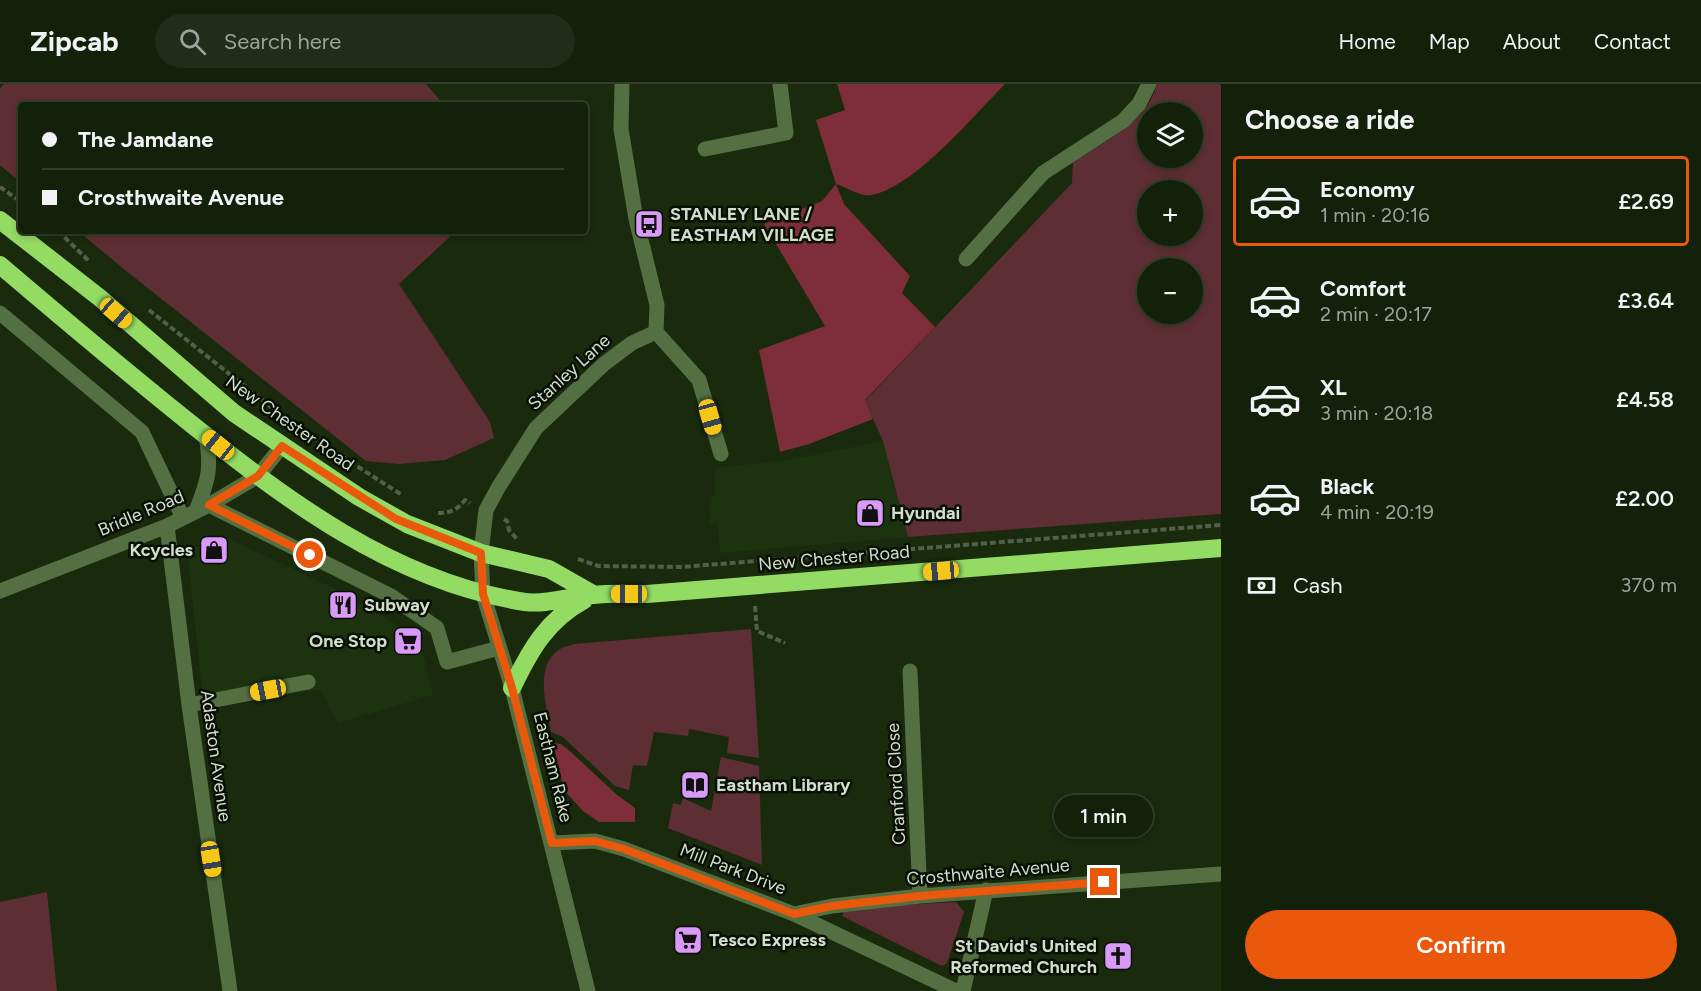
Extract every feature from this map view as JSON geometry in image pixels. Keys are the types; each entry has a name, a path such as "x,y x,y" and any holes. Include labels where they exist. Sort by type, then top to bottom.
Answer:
{"highway":[{"name":"New Chester Road","path":"0,220 100,298 234,413 396,519 481,553 549,569 593,594"},
{"name":"New Chester Road","path":"0,265 117,364 295,504 353,540 406,566 483,594 538,602 593,594 647,594 1221,548"},
{"path":"512,688 540,637 566,609 593,594"}],"street":[{"path":"622,84 621,129 636,219 657,305 656,332 699,380 721,454"},
{"path":"705,149 786,133 780,84"},
{"path":"966,259 1043,173 1123,121 1139,104 1149,84"},
{"path":"0,313 142,432 196,511 391,596 437,628 447,662 499,648"},
{"name":"Stanley Lane","path":"481,553 486,510 536,428 604,364 632,343 656,332"},
{"path":"196,511 206,486 210,459 206,436"},
{"name":"Bridle Road","path":"0,591 167,526 258,476 282,446"},
{"name":"Adaston Avenue","path":"167,526 189,705 231,991"},
{"name":"Eastham Rake","path":"481,553 483,594 512,688 588,991"},
{"name":"Cranford Close","path":"910,671 920,896"},
{"path":"189,705 308,682"},
{"name":"Mill Park Drive","path":"552,843 595,841 624,849 794,914 957,991"},
{"name":"Crosthwaite Avenue","path":"794,914 832,906 920,896 1221,874"},
{"path":"963,991 986,890"}],"path":[{"path":"0,187 18,200"},
{"path":"61,234 97,268"},
{"path":"142,305 296,427 407,498"},
{"path":"430,512 449,513 459,509 465,500 507,521 509,530 518,540"},
{"path":"571,557 598,566 681,567 1221,525"},
{"path":"754,585 757,631 785,643"}],"shaded area":[{"path":"4,84 426,84 441,102 18,102 18,180 0,165 0,89"},
{"path":"837,84 1005,84 960,131 906,179 871,195 858,193 836,184 816,120 845,110"},
{"path":"1157,84 1220,84 1221,87 1221,514 908,537 883,441 865,401 1072,183 1073,162 1123,130 1137,117 1137,168 1203,168 1203,102 1149,102"},
{"path":"836,184 844,204 910,276 902,293 935,327 865,400 873,419 809,444 780,452 759,350 825,326 764,224 822,201"},
{"path":"82,234 453,234 399,284 490,422 494,438 445,460 399,464 366,461"},
{"path":"883,441 908,537 720,553 718,524 710,525 709,497 715,496 715,468 788,460"},
{"path":"226,537 331,587 419,637 433,695 338,723 320,689 204,708 187,550"},
{"path":"751,629 759,758 727,753 729,737 689,729 688,736 654,732 647,766 633,765 629,790 615,786 563,737 551,732 545,699 544,676 552,656 561,648 574,644"},
{"path":"553,743 561,744 616,794 635,808 635,822 599,822 583,811 564,790"},
{"path":"721,757 759,766 762,865 668,828 673,803 681,805 683,798 711,811"},
{"path":"47,892 57,991 0,991 0,902"},
{"path":"956,902 964,912 947,963 942,966 842,916 845,908"}],"place":[{"name":"STANLEY LANE / EASTHAM VILLAGE","path":"649,224"},
{"name":"Hyundai","path":"870,513"},
{"name":"Kcycles","path":"214,550"},
{"name":"Subway","path":"343,605"},
{"name":"One Stop","path":"408,641"},
{"name":"Eastham Library","path":"695,785"},
{"name":"Tesco Express","path":"688,940"},
{"name":"St David's United Reformed Church","path":"1118,956"}],"route":[{"path":"310,555 209,505 258,476 282,446 396,519 481,553 483,594 512,688 552,843 595,841 624,849 794,914 832,906 920,896 1104,882"}]}
